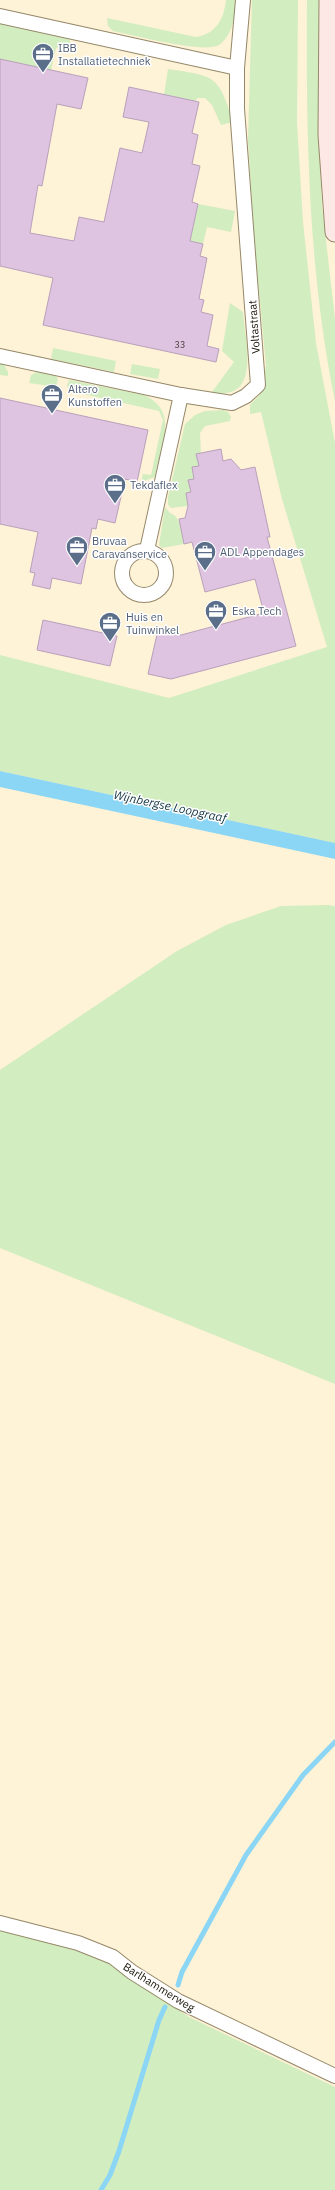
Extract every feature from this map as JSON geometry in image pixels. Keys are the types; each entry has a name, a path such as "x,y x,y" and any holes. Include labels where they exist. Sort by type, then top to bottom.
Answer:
{"main road":[{"path":"329,0 328,135 335,232"}],"street":[{"name":"Voltastraat","path":"0,356 181,395 232,403 246,396 258,386 237,109 237,68 243,0"},
{"path":"0,16 237,68"},
{"path":"147,550 181,395"},
{"name":"Barlhammerweg","path":"0,1923 78,1943 113,1957 132,1972 178,2001 335,2076"}],"green space":[{"path":"226,0 237,0 232,24 224,41 219,45 211,47 184,46 151,40 113,31 108,26 107,18 196,37 209,33 214,29 221,19"},
{"path":"252,0 298,0 297,123 303,222 316,343 335,443 335,843 0,771 0,655 169,698 327,647 282,499 261,412 250,414 250,405 262,392 266,365 254,239 248,140"},
{"path":"307,0 319,0 319,143 322,206 335,319 335,401 319,302 310,201 307,101"},
{"path":"0,23 70,39 70,43 56,48 51,70 0,59"},
{"path":"168,69 206,76 213,80 219,86 224,95 233,122 221,125 212,105 205,98 197,98 196,101 164,95"},
{"path":"198,204 235,211 231,232 207,227 203,244 190,241"},
{"path":"230,303 243,312 247,367 244,379 238,388 228,393 212,392 234,362 222,351"},
{"path":"53,348 116,361 114,372 51,359"},
{"path":"0,363 3,363 8,372 8,376 0,375"},
{"path":"132,364 160,369 158,379 130,374"},
{"path":"37,372 54,374 58,379 56,387 29,383 31,375"},
{"path":"69,380 144,395 155,402 162,410 165,420 165,431 164,442 155,477 141,482 143,474 151,475 163,420 159,411 74,392 67,386"},
{"path":"223,410 228,412 231,417 230,421 205,426 200,433 201,453 196,454 199,466 192,467 194,479 189,480 191,492 186,493 188,506 171,508 168,505 168,497 185,424 195,415 205,411"},
{"path":"165,507 177,518 184,544 162,548 159,545"},
{"path":"281,906 335,906 335,1384 0,1248 0,1070 177,951 226,925"},
{"path":"0,1930 51,1941 109,1963 189,2017 335,2087 335,2190 0,2190"}],"water":[{"path":"0,771 335,843 335,859 0,787"}],"building":[{"path":"0,59 88,78 81,109 57,104 42,186 38,185 30,233 74,241 79,217 104,222 120,148 142,153 149,122 123,117 129,87 199,102 192,133 198,135 192,164 200,166 192,202 198,204 190,241 203,244 200,256 207,258 199,299 204,300 201,312 213,315 207,346 219,349 216,362 43,325 53,278 0,266"},
{"path":"0,398 148,430 137,482 125,479 115,523 98,519 96,529 92,528 81,584 52,578 50,589 32,585 35,573 30,572 38,532 0,524"},
{"path":"221,449 223,461 231,459 241,470 255,467 270,537 267,537 296,646 171,679 148,674 158,630 181,635 264,613 255,579 205,592 192,542 184,544 179,519 185,518 188,506 186,493 191,492 188,480 194,479 192,467 199,466 196,454"},
{"path":"43,620 117,636 110,666 37,650"}],"waterway":[{"path":"178,1985 182,1972 246,1855 303,1775 335,1742"},
{"path":"101,2190 110,2175 119,2151 159,2020 165,2007"}],"place":[{"name":"IBB Installatietechniek","path":"43,74"},
{"name":"Altero Kunstoffen","path":"52,414"},
{"name":"Tekdaflex","path":"115,504"},
{"name":"Bruvaa Caravanservice","path":"77,566"},
{"name":"ADL Appendages","path":"205,572"},
{"name":"Eska Tech","path":"216,630"},
{"name":"Huis en Tuinwinkel","path":"110,642"}],"water label":[{"name":"Wijnbergse Loopgraaf","path":"170,806"}]}
